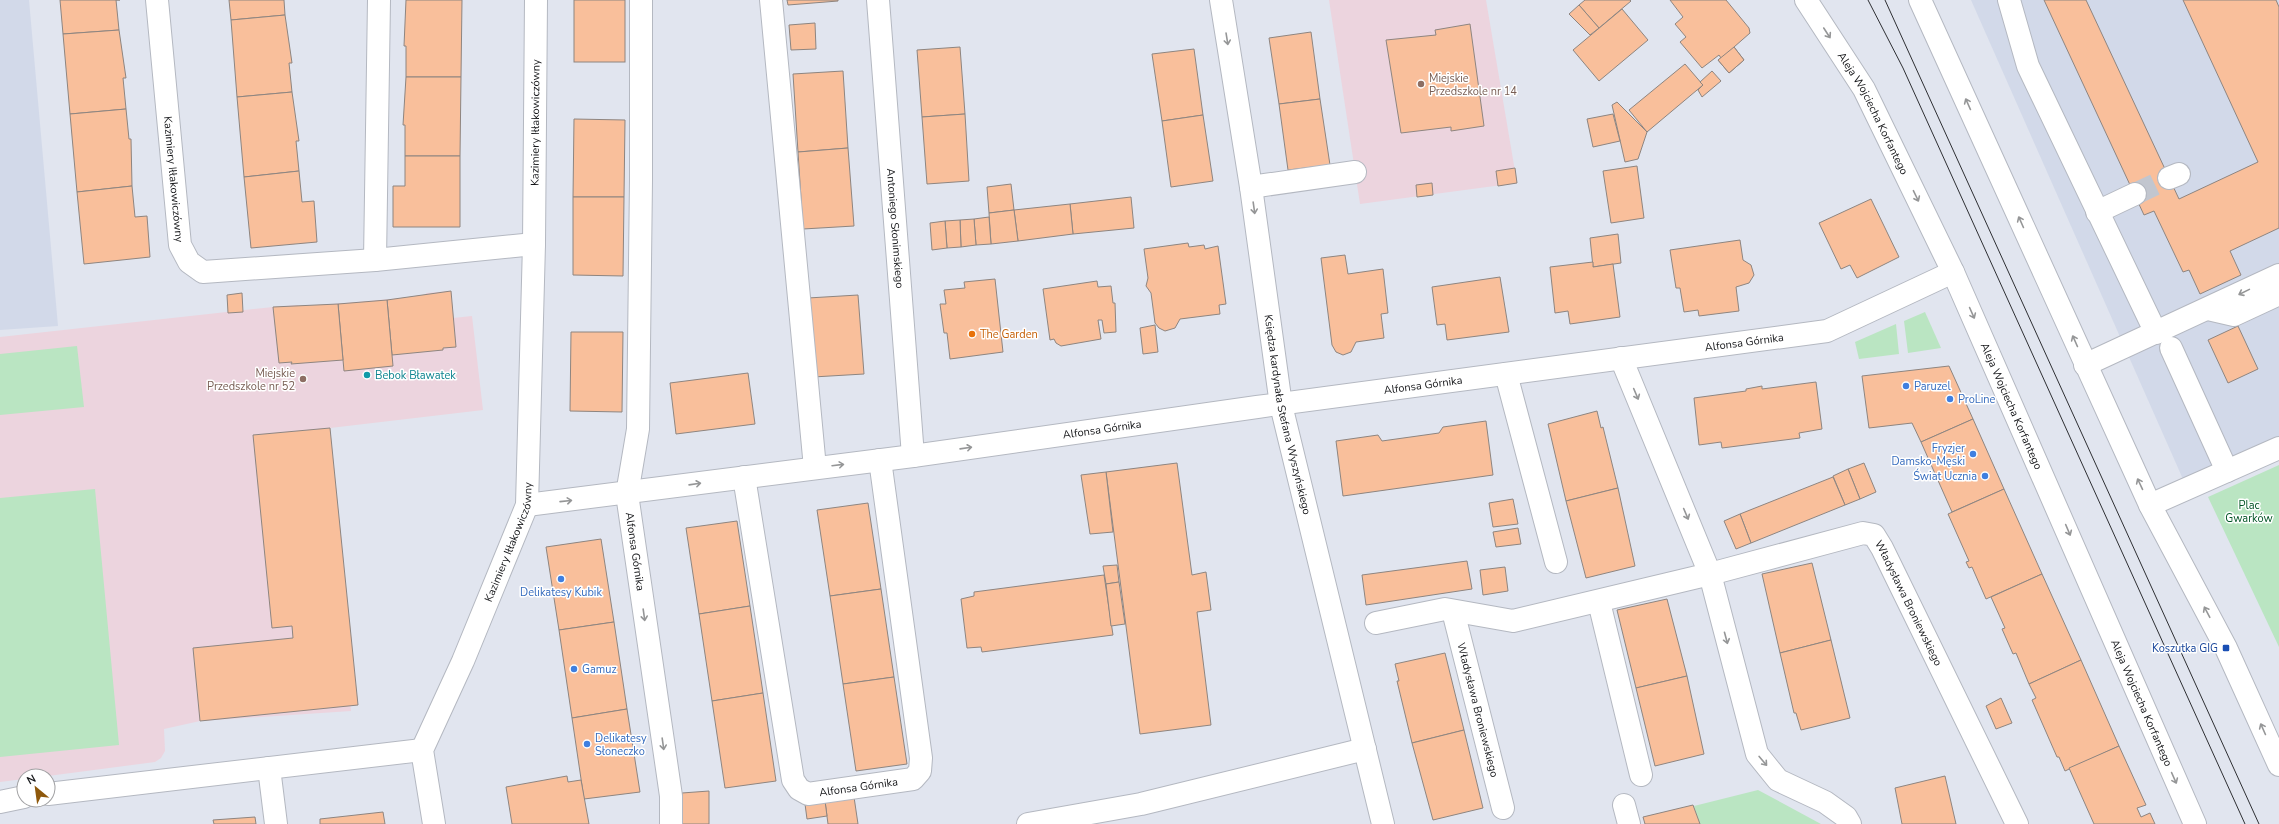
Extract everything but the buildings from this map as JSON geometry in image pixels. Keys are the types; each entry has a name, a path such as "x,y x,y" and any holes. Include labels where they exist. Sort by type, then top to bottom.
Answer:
{"street":[{"name":"Kazimiery Iłłakowiczówny","path":"157,0 180,245 189,262 203,272 375,260 534,244"},
{"path":"375,260 379,0"},
{"name":"Kazimiery Iłłakowiczówny","path":"422,750 464,662 527,505 534,244 536,0"},
{"path":"626,494 638,429 641,0"},
{"path":"771,0 815,468"},
{"name":"Antoniego Słonimskiego","path":"878,0 913,456"},
{"name":"Księdza kardynała Stefana Wyszyńskiego","path":"1221,0 1251,187 1281,405 1383,824"},
{"name":"Aleja Wojciecha Korfantego","path":"1806,0 1864,89 1953,272 2195,824"},
{"path":"1920,0 2150,505 2226,648 2279,765"},
{"path":"2009,0 2028,66 2156,333"},
{"path":"1251,187 1355,172"},
{"path":"2097,212 2135,194"},
{"name":"Alfonsa Górnika","path":"527,505 626,494 744,477 913,456 1827,331 1953,272"},
{"path":"2085,365 2208,310 2279,275"},
{"path":"2208,310 2234,315 2279,294"},
{"path":"2171,348 2227,471"},
{"path":"1621,358 1710,574 1757,754 1778,780 1825,802 1846,817 1850,824"},
{"path":"1506,374 1556,562"},
{"path":"2150,505 2279,448"},
{"name":"Alfonsa Górnika","path":"744,477 793,780 799,789 808,794 913,779 920,771 921,758 880,460"},
{"name":"Alfonsa Górnika","path":"626,494 671,796 671,824"},
{"name":"Władysława Broniewskiego","path":"1376,623 1445,610 1513,621 1599,602 1863,533 1874,535 1882,548 2017,824"},
{"path":"1599,602 1641,774"},
{"name":"Władysława Broniewskiego","path":"1453,611 1503,808"},
{"path":"1028,824 1141,804 1365,749"},
{"path":"56,793 422,750 434,824"},
{"path":"269,768 276,824"},
{"path":"0,802 16,799"}],"shaded area":[{"path":"0,0 29,0 58,326 0,330"},
{"name":"Miejskie Przedszkole nr 14","path":"1329,0 1486,0 1517,183 1360,204"},
{"path":"1971,0 2279,0 2279,460 2190,495"},
{"path":"451,291 453,318 472,316 483,410 330,428 351,711 200,721 164,729 165,751 161,758 155,762 56,775 56,768 16,768 16,780 0,782 0,337 273,307 298,305 298,307 426,296 426,293"}],"green space":[{"path":"1925,312 1941,348 1908,353 1904,321"},
{"path":"1896,324 1899,354 1859,359 1855,342"},
{"path":"77,346 84,407 0,415 0,354"},
{"name":"Plac Gwarków","path":"2279,465 2279,647 2208,497"},
{"path":"95,489 119,745 0,757 0,498"},
{"path":"1758,790 1821,824 1699,824 1694,806"}],"tunnel":[{"path":"2135,194 2169,178"}],"tram line":[{"path":"1868,0 1903,68 2245,824"},
{"path":"1885,0 2259,824"}],"place":[{"name":"Miejskie Przedszkole nr 14","path":"1421,84"},
{"name":"The Garden","path":"972,334"},
{"name":"Bebok Bławatek","path":"367,375"},
{"name":"Miejskie Przedszkole nr 52","path":"303,379"},
{"name":"Paruzel","path":"1906,386"},
{"name":"ProLine","path":"1950,399"},
{"name":"Fryzjer Damsko-Męski","path":"1973,454"},
{"name":"Świat Ucznia","path":"1985,476"},
{"name":"Delikatesy Kubik","path":"561,579"},
{"name":"Koszutka GIG","path":"2226,648"},
{"name":"Gamuz","path":"574,669"},
{"name":"Delikatesy Słoneczko","path":"587,744"}]}
